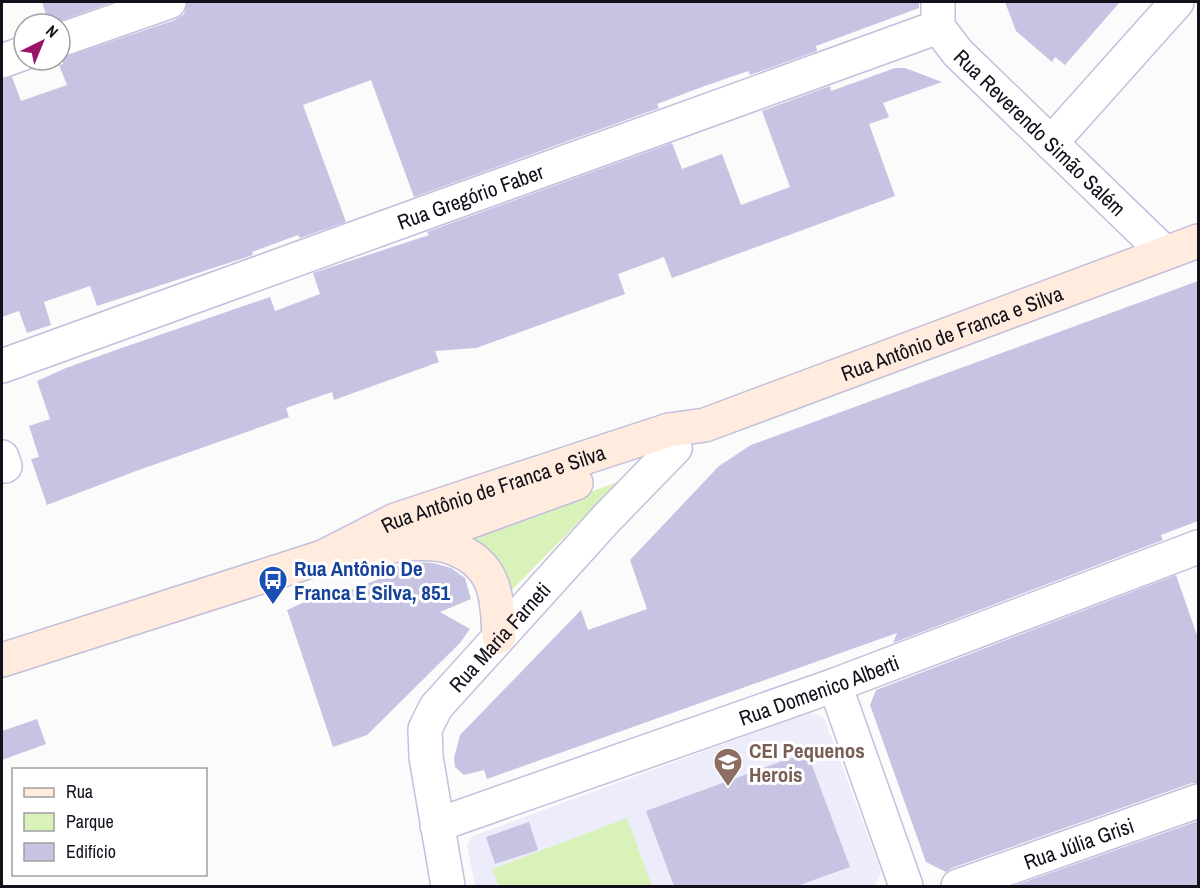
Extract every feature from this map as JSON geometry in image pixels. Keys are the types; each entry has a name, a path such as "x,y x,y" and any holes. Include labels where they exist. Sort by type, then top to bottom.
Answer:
{"main road":[{"name":"Rua Antônio de Franca e Silva","path":"2,660 323,557 411,543 705,425 1198,241"},
{"name":"Rua Antônio de Franca e Silva","path":"323,557 395,520 672,439"},
{"path":"411,543 449,546 473,559 489,575 497,606 499,637"}],"street":[{"path":"72,36 169,2"},
{"path":"1051,143 1177,2"},
{"name":"Rua Reverendo Simão Salém","path":"938,14 958,53 1164,252"},
{"name":"Rua Gregório Faber","path":"2,366 938,14"},
{"name":"Rua Maria Farneti","path":"448,886 426,757 425,729 436,707 672,439"},
{"name":"Rua Domenico Alberti","path":"437,825 835,685 1198,547"},
{"path":"835,685 906,886"},
{"name":"Rua Júlia Grisi","path":"958,886 1198,801"}],"shaded area":[{"name":"CEI Pequenos Herois","path":"810,712 824,718 881,871 875,886 475,886 467,844 473,836"}],"green space":[{"path":"618,482 508,594 461,538"},
{"path":"627,818 652,886 499,886 492,869"}],"building":[{"path":"42,2 113,2 72,17 72,12 45,12"},
{"path":"187,2 919,2 919,8 816,46 817,51 750,75 748,71 702,87 657,104 659,108 414,197 371,80 303,105 346,222 300,238 298,235 252,252 253,255 97,306 90,286 44,302 51,325 27,333 19,311 2,317 2,79 12,77 21,101 67,85 62,72 72,72 72,55 175,20 184,14"},
{"path":"1005,2 1120,2 1065,65 1055,57 1052,62 1016,31"},
{"path":"895,68 905,68 942,82 883,103 889,117 869,124 895,196 672,278 664,257 618,274 625,294 476,348 435,351 439,362 334,400 332,392 286,408 289,417 47,505 31,459 39,457 29,426 50,419 37,381 113,351 270,297 275,311 320,294 313,273 429,235 427,232 672,143 682,169 722,154 741,205 790,187 762,111 830,86 831,91"},
{"path":"1198,281 1198,521 1161,535 1163,540 893,643 897,633 487,779 484,770 464,775 455,767 454,758 460,735 581,610 588,630 647,609 630,560 719,466 751,445"},
{"path":"415,562 433,563 451,568 465,578 471,599 440,612 470,629 460,643 367,735 333,747 287,610 307,601 356,588 397,572 395,567"},
{"path":"1176,575 1198,638 1198,783 1192,783 946,872 926,862 870,705 876,690"},
{"path":"37,719 46,744 2,760 2,731"},
{"path":"807,752 850,867 797,886 674,886 646,811"},
{"path":"1198,821 1198,886 1013,886"},
{"path":"529,822 538,850 495,864 486,837"}],"place":[{"name":"Rua Antônio De Franca E Silva, 851","path":"273,606"},
{"name":"CEI Pequenos Herois","path":"728,788"}]}
